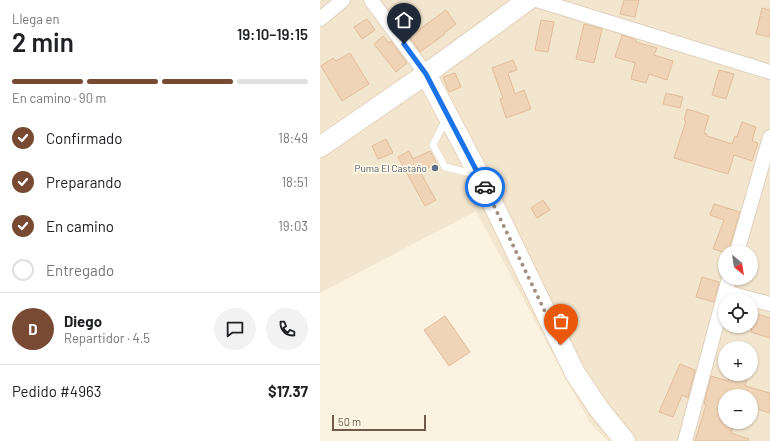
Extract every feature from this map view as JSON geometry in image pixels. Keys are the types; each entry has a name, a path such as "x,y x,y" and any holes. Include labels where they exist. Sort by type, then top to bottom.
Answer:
{"street":[{"path":"320,19 343,0"},
{"path":"371,0 426,74 479,175 575,373 599,409 625,441"},
{"path":"320,147 426,74 528,0"},
{"path":"536,0 770,72"},
{"path":"739,245 770,136"},
{"path":"684,441 728,285"},
{"path":"726,292 770,304"}],"lane":[{"path":"448,115 433,145 445,166 479,175"}],"shaded area":[{"path":"320,0 770,0 770,441 608,441 590,423 476,211 320,293"}],"building":[{"path":"624,0 639,0 635,17 620,14"},
{"path":"762,8 770,10 770,37 756,34"},
{"path":"446,10 456,24 420,52 409,37"},
{"path":"367,19 375,30 362,39 354,27"},
{"path":"541,20 554,22 548,52 535,50"},
{"path":"584,24 602,29 594,63 576,59"},
{"path":"622,35 636,40 636,42 657,48 654,55 673,61 667,80 649,74 646,83 631,79 635,63 615,57"},
{"path":"383,36 389,43 391,41 407,63 396,72 374,44"},
{"path":"350,53 369,84 342,101 321,66 333,58 336,61"},
{"path":"513,60 517,70 508,73 515,94 524,90 531,109 506,118 500,99 503,98 492,68"},
{"path":"719,70 734,74 726,99 712,95"},
{"path":"455,73 461,87 449,92 443,77"},
{"path":"666,93 683,97 680,108 663,104"},
{"path":"687,109 709,116 704,133 707,134 707,136 732,144 735,136 737,137 742,122 756,127 752,141 758,143 752,161 734,155 728,174 674,158 686,121 684,120"},
{"path":"386,139 393,153 378,159 372,146"},
{"path":"409,151 413,159 430,151 437,164 420,172 436,200 425,206 398,157"},
{"path":"543,200 550,210 537,218 531,208"},
{"path":"714,204 740,212 730,245 718,245 718,250 713,249 724,220 710,215"},
{"path":"702,277 718,282 714,302 696,297"},
{"path":"758,314 770,318 770,338 754,333 758,333"},
{"path":"445,316 470,352 449,366 424,330"},
{"path":"680,364 695,370 688,398 682,395 673,417 659,412"},
{"path":"711,376 718,378 718,381 746,381 745,386 756,389 718,389 718,429 732,429 731,433 749,439 748,441 695,441 706,405 704,404"},
{"path":"758,390 770,393 770,413 758,409"}],"way so far":[{"path":"485,187 561,345"}],"place":[{"name":"Puma El Castaño","path":"435,168"}],"route":[{"path":"404,44 426,74 485,187"}]}
